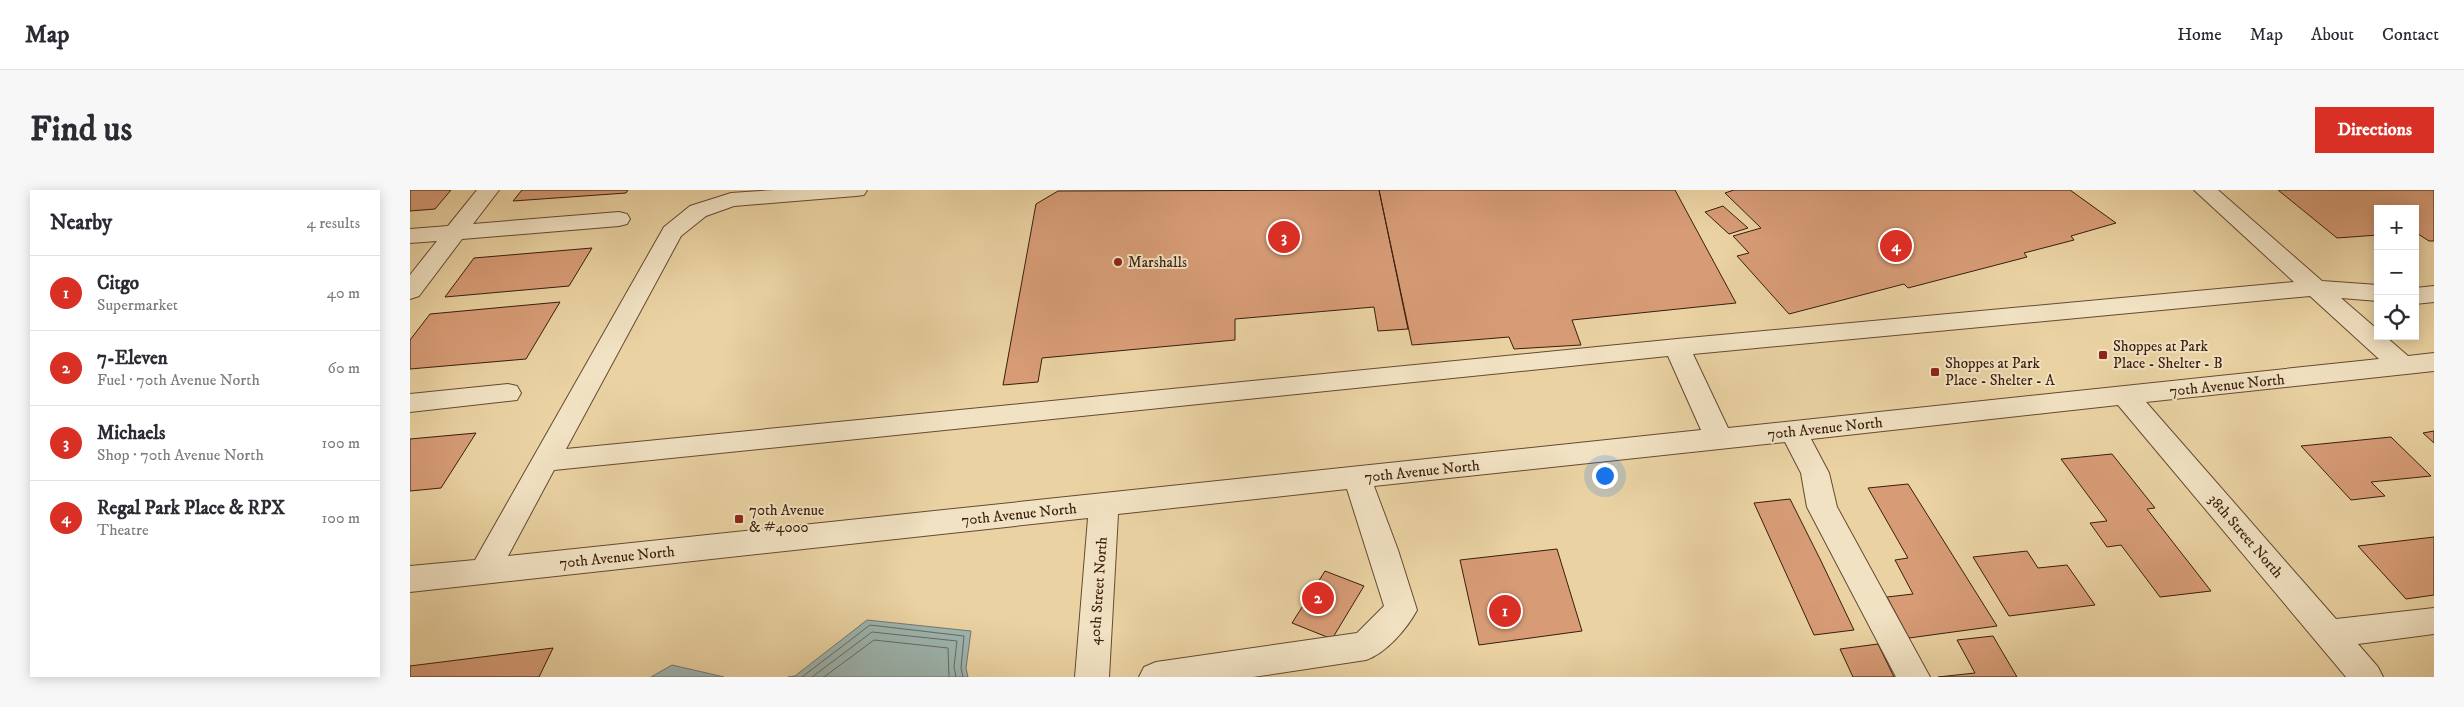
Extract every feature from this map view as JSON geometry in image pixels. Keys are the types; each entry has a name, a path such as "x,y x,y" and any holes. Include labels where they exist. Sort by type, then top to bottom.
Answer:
{"street":[{"path":"410,291 488,190"},
{"path":"484,571 672,232 698,210 730,200 856,190"},
{"path":"2205,190 2403,366"},
{"path":"410,236 619,219"},
{"path":"545,461 1677,347 2315,288 2374,293"},
{"path":"2419,296 2434,294"},
{"path":"1677,347 1719,439"},
{"name":"70th Avenue North","path":"410,579 2434,362"},
{"path":"410,403 508,393"},
{"name":"38th Street North","path":"2125,396 2366,677"},
{"path":"1793,431 1815,474 1822,508 1913,677"},
{"path":"1156,677 1366,646 1401,610 1383,550 1356,478"},
{"name":"40th Street North","path":"1092,677 1104,505"},
{"path":"2329,634 2434,621"}],"water":[{"path":"867,620 971,631 966,668 968,677 788,677 795,676"},
{"path":"672,665 724,677 651,677"}],"building":[{"path":"410,190 451,190 435,209 410,211"},
{"path":"522,190 628,190 626,193 513,201"},
{"path":"1379,190 1408,329 1378,331 1374,307 1235,319 1235,340 1042,358 1038,382 1003,385 1036,204 1058,191"},
{"path":"1379,190 1675,190 1736,303 1572,320 1581,345 1514,349 1509,337 1412,345"},
{"path":"1734,190 2070,190 2116,223 2071,236 2074,240 2024,253 2027,257 1908,288 1904,284 1789,314 1737,256 1749,253 1733,236 1761,228 1725,193"},
{"path":"2278,190 2434,190 2434,241 2429,241 2419,235 2419,205 2374,205 2374,235 2337,238"},
{"path":"1723,206 1748,228 1729,234 1705,212"},
{"path":"592,248 569,286 445,297 474,258"},
{"path":"560,302 526,359 410,369 410,340 430,314"},
{"path":"2434,431 2434,443 2423,433"},
{"path":"476,433 441,488 410,491 410,439"},
{"path":"2391,437 2431,476 2371,482 2385,496 2351,500 2301,446"},
{"path":"2112,454 2155,508 2147,509 2211,591 2160,597 2121,545 2107,547 2090,523 2107,521 2061,459"},
{"path":"1908,484 1997,626 1909,638 1887,597 1913,594 1895,560 1908,558 1868,488"},
{"path":"1790,499 1854,630 1814,635 1754,503"},
{"path":"2434,537 2434,595 2406,599 2358,546"},
{"path":"1557,549 1582,631 1479,645 1460,560"},
{"path":"2027,551 2038,568 2067,565 2095,605 2009,616 1973,557"},
{"path":"1325,571 1364,586 1332,639 1292,623"},
{"path":"1993,636 2017,677 1938,677 1975,673 1957,640"},
{"path":"1878,644 1894,677 1853,677 1840,649"},
{"path":"553,648 539,677 410,677 410,666"}],"place":[{"name":"Michaels","path":"1284,237"},
{"name":"Regal Park Place & RPX","path":"1896,246"},
{"name":"Marshalls","path":"1118,262"},
{"name":"Shoppes at Park Place - Shelter - B","path":"2103,355"},
{"name":"Shoppes at Park Place - Shelter - A","path":"1935,372"},
{"name":"70th Avenue & #4000","path":"739,519"},
{"name":"7-Eleven","path":"1318,598"},
{"name":"Citgo","path":"1505,611"}]}
